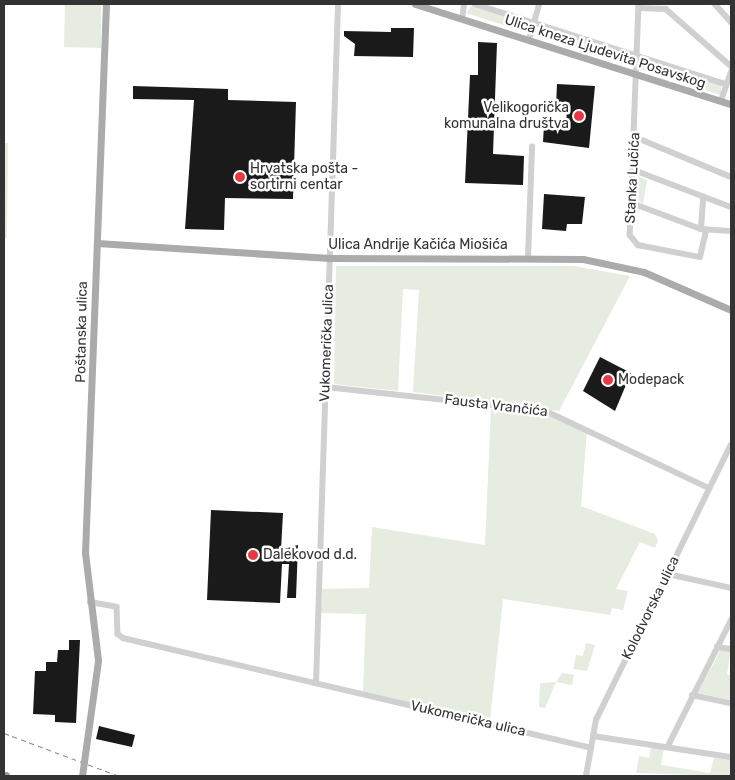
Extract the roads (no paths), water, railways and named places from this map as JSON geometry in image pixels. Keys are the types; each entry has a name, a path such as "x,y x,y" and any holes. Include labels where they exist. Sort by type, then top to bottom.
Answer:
{"main road":[{"name":"Poštanska ulica","path":"82,776 98,660 85,553 106,4"},
{"name":"Ulica kneza Ljudevita Posavskog","path":"415,4 731,104"},
{"name":"Ulica Andrije Kačića Miošića","path":"96,243 330,258 528,258 617,264 731,310"}],"street":[{"name":"Vukomerička ulica","path":"316,683 338,4"},
{"path":"462,19 464,4"},
{"path":"475,4 639,54 725,84"},
{"path":"529,40 539,4"},
{"path":"715,4 731,22"},
{"path":"639,6 666,10 731,66"},
{"name":"Stanka Lučića","path":"639,6 639,54 630,235 638,245 702,257 704,230"},
{"path":"720,101 731,72"},
{"path":"635,137 731,177"},
{"path":"528,258 532,147"},
{"path":"634,170 731,207"},
{"path":"704,197 704,230"},
{"path":"632,203 704,230 731,231"},
{"name":"Fausta Vrančića","path":"326,387 546,410 709,488"},
{"name":"Kolodvorska ulica","path":"586,776 593,736 668,574 731,445"},
{"path":"668,574 731,588"},
{"name":"Vukomerička ulica","path":"90,602 117,607 118,634 123,638 591,748"},
{"path":"668,746 731,620"},
{"path":"717,646 731,649"},
{"path":"692,695 731,703"},
{"path":"593,736 731,757"}],"railway":[{"path":"4,733 119,776"}],"place":[{"name":"Velikogorička komunalna društva","path":"579,116"},
{"name":"Hrvatska pošta - sortirni centar","path":"240,177"},
{"name":"Modepack","path":"608,380"},
{"name":"Dalekovod d.d.","path":"253,555"}]}
